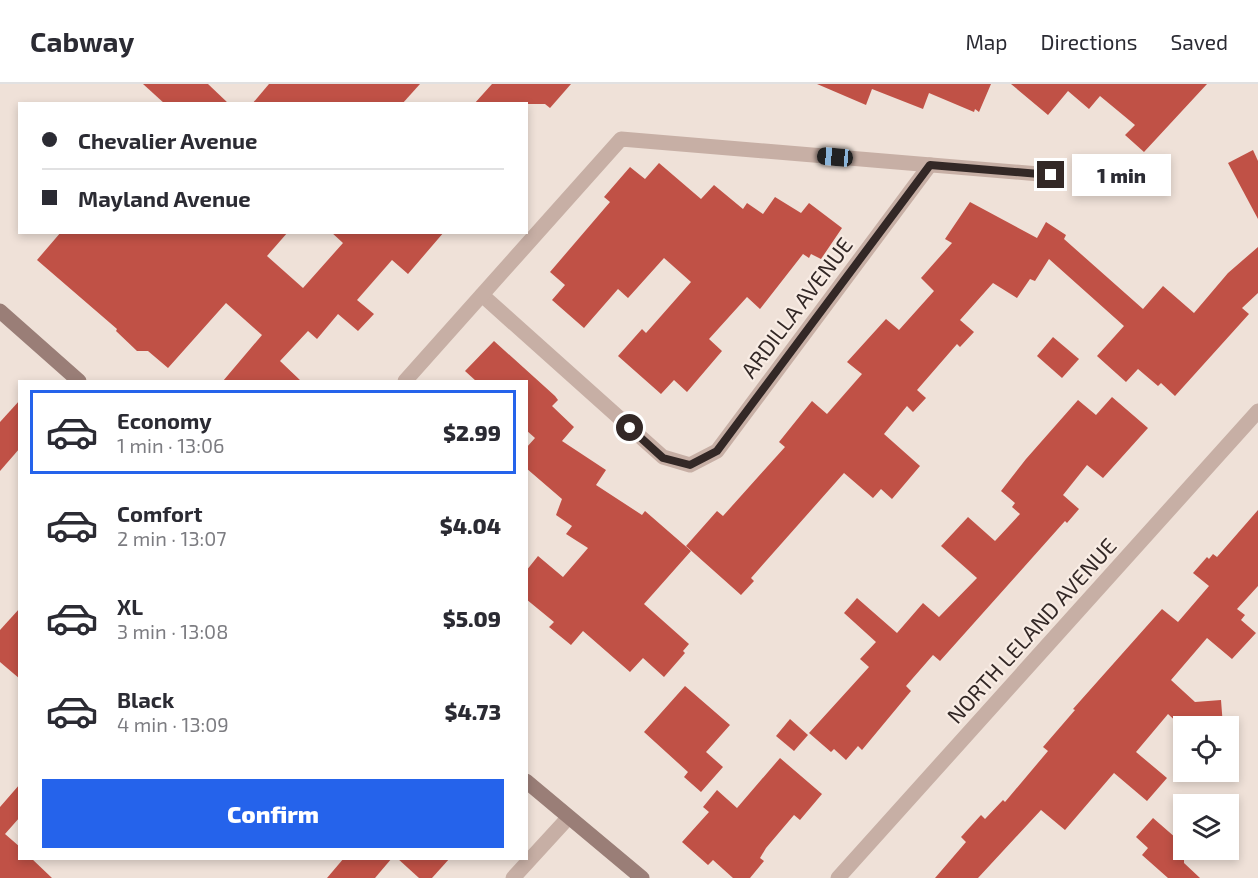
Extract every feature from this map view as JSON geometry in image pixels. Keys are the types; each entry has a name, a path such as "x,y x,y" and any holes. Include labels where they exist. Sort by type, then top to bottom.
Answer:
{"street":[{"path":"406,380 621,139 1051,175"},
{"name":"ARDILLA AVENUE","path":"482,295 663,458 690,465 717,451 930,165"},
{"path":"0,311 78,380"},
{"name":"NORTH LELAND AVENUE","path":"838,878 1258,411"},
{"path":"528,783 642,878"},
{"path":"513,878 568,818"}],"building":[{"path":"143,84 208,84 227,102 163,102"},
{"path":"269,84 420,84 404,102 254,102"},
{"path":"492,84 571,84 550,108 545,104 528,104 528,102 476,102"},
{"path":"817,84 991,84 979,112 975,109 974,112 929,93 923,109 872,89 866,105"},
{"path":"1011,84 1207,84 1144,152 1125,135 1135,125 1100,96 1089,109 1068,91 1048,115"},
{"path":"1253,150 1258,161 1258,219 1228,163"},
{"path":"659,163 701,199 714,185 743,209 747,203 763,214 775,197 801,213 809,203 842,228 821,259 811,254 809,258 803,254 760,309 747,297 709,339 722,351 687,392 674,380 661,394 618,356 642,329 646,333 691,282 664,258 628,298 618,289 584,328 552,300 565,285 550,272 610,202 604,197 630,167 645,179"},
{"path":"970,202 1037,238 1046,222 1066,235 1064,239 1143,309 1163,286 1194,313 1228,273 1258,247 1258,293 1242,308 1249,314 1175,396 1161,383 1158,386 1138,369 1126,382 1097,356 1124,326 1049,259 1035,281 1030,279 1017,298 993,283 960,320 974,332 960,347 957,344 917,390 926,398 913,412 907,406 884,434 920,466 892,499 881,489 873,498 844,473 751,578 754,581 741,595 686,546 717,511 723,516 785,447 779,442 812,401 827,414 862,374 847,362 886,319 899,330 934,291 921,278 952,243 945,239"},
{"path":"59,234 286,234 267,256 303,288 343,243 333,234 442,234 408,274 392,260 357,300 374,314 358,331 338,314 317,339 308,331 280,361 300,380 224,380 262,335 226,303 168,368 148,351 137,351 116,331 117,329 37,260"},
{"path":"1053,337 1079,359 1062,378 1037,356"},
{"path":"494,341 558,400 552,406 574,427 562,441 606,470 596,485 642,515 645,511 691,551 644,604 689,644 683,651 685,653 664,677 643,658 630,672 583,631 571,645 549,627 554,622 528,601 528,568 538,556 563,577 588,548 566,534 572,526 556,515 562,499 528,470 528,446 535,438 528,432 528,380 475,380 465,371"},
{"path":"1112,397 1148,428 1103,478 1087,465 1063,495 1079,509 1067,523 1065,521 940,661 933,655 906,686 911,691 862,750 858,746 846,760 834,749 831,752 809,733 869,667 860,659 876,642 844,613 857,598 897,633 923,603 939,617 977,578 941,546 968,517 995,541 1020,514 1012,507 1015,503 1001,491 1026,459 1078,400 1096,415"},
{"path":"18,402 18,450 0,471 0,422"},
{"path":"1258,510 1258,586 1237,609 1245,615 1241,620 1256,633 1232,659 1207,638 1171,680 1195,702 1221,700 1222,716 1173,716 1173,719 1168,714 1136,752 1167,778 1147,801 1114,773 1065,830 1041,810 978,878 935,878 966,842 961,837 981,815 985,819 1003,800 1005,802 1048,751 1043,747 1075,710 1073,709 1162,609 1178,622 1209,586 1193,573 1207,557 1209,559 1213,554 1217,557"},
{"path":"18,610 18,677 0,662 0,630"},
{"path":"685,686 730,725 706,752 723,767 701,792 684,777 688,772 644,732"},
{"path":"790,719 808,735 794,751 776,736"},
{"path":"780,758 822,794 800,820 794,815 766,848 760,858 764,861 750,878 733,878 713,860 708,865 682,842 709,812 703,807 717,790 737,808"},
{"path":"18,786 18,819 5,834 18,845 18,860 33,860 52,878 0,878 0,807"},
{"path":"1153,818 1173,835 1173,860 1184,860 1184,863 1200,878 1168,878 1142,855 1148,848 1136,837"},
{"path":"342,860 390,860 375,878 327,878"},
{"path":"399,860 448,860 432,878 419,878"}],"route":[{"path":"630,428 663,458 690,465 717,451 930,165 1051,175"}]}
